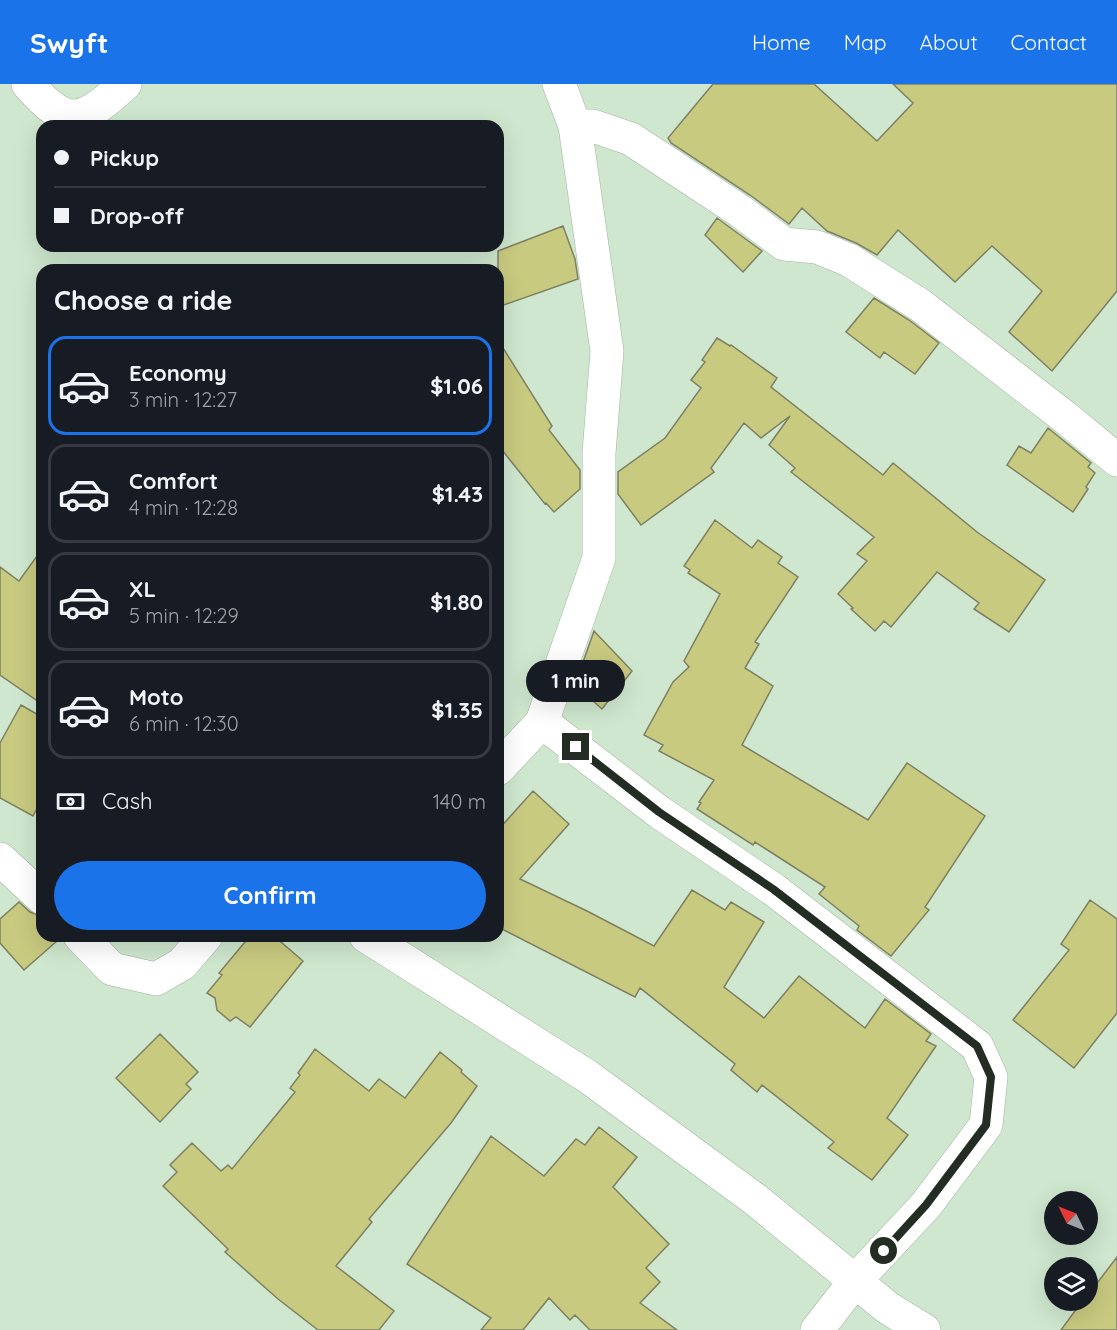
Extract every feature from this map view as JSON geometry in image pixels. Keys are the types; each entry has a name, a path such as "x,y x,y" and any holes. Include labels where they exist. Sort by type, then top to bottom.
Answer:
{"street":[{"path":"28,84 45,104 61,115 79,116 101,106 125,84"},
{"path":"504,763 542,722 599,558 599,453 607,351 575,126 559,84"},
{"path":"575,126 594,126 630,139 740,211 784,244 817,247 849,260 920,305 1117,460"},
{"path":"542,722 659,812 773,889 977,1046 991,1077 986,1125 926,1205 855,1281 817,1330"},
{"path":"0,859 36,892"},
{"path":"86,942 112,969 156,979 182,964 201,942"},
{"path":"375,942 587,1076 756,1200 888,1308 924,1330"}],"building":[{"path":"713,84 814,84 877,141 913,103 893,84 1117,84 1117,291 1052,371 1009,332 1042,291 992,246 955,282 898,230 877,255 827,231 802,208 789,224 750,195 671,143 668,138"},
{"path":"717,218 762,251 743,272 705,235"},
{"path":"563,226 575,259 578,279 504,305 504,264 498,264 498,252 504,252 504,249"},
{"path":"874,298 909,320 939,343 915,374 884,352 880,358 846,332"},
{"path":"717,338 731,345 777,378 771,387 883,475 893,463 977,532 1045,580 1009,632 974,609 979,603 937,572 891,627 884,621 875,631 851,609 853,608 838,594 867,561 857,554 874,537 791,472 795,468 769,445 790,416 761,438 744,423 711,468 714,472 641,525 618,494 618,472 665,438 701,388 691,380 705,362 702,360"},
{"path":"504,350 552,426 549,430 580,470 580,489 554,512 504,453"},
{"path":"1048,428 1091,463 1088,467 1095,473 1073,512 1007,465 1019,446 1031,453"},
{"path":"715,520 752,548 758,540 782,557 778,563 798,577 755,642 759,644 745,668 773,686 742,745 868,820 907,763 985,816 925,907 929,910 891,956 857,930 859,926 819,894 825,887 755,842 753,845 697,809 701,803 699,802 714,780 659,751 663,745 644,735 673,682 689,667 684,661 720,594 688,573 690,570 684,566"},
{"path":"36,557 36,700 0,675 0,567 19,581"},
{"path":"594,631 632,671 602,709 575,685"},
{"path":"21,705 36,714 36,810 33,816 0,798 0,743"},
{"path":"533,791 569,824 520,879 654,946 692,890 725,910 731,902 764,922 724,987 764,1018 799,976 865,1028 885,999 931,1034 926,1041 936,1046 887,1118 908,1135 872,1180 828,1148 834,1142 762,1085 757,1092 731,1070 735,1064 640,988 635,997 504,930 504,823"},
{"path":"1090,900 1117,919 1117,1013 1074,1068 1013,1020 1069,950 1061,944"},
{"path":"19,902 30,912 36,914 36,942 56,942 24,970 0,943 0,919"},
{"path":"245,942 281,942 303,961 250,1027 236,1017 230,1021 217,1010 215,998 207,993 222,975 219,973"},
{"path":"160,1034 198,1072 186,1084 191,1089 160,1122 116,1078"},
{"path":"315,1049 369,1091 379,1079 405,1098 440,1052 477,1086 451,1123 369,1219 372,1222 336,1266 394,1311 379,1330 318,1330 278,1299 225,1252 228,1249 163,1186 177,1172 170,1165 192,1143 221,1171 228,1165 232,1169 295,1092 290,1088"},
{"path":"599,1127 637,1157 613,1187 669,1244 646,1268 660,1282 640,1303 677,1330 590,1330 575,1315 570,1320 549,1298 523,1330 481,1330 491,1318 407,1264 491,1136 544,1176 576,1139 585,1145"},
{"path":"1117,1257 1117,1330 1061,1330 1075,1311 1098,1311 1098,1282"}],"route":[{"path":"576,747 659,812 773,889 977,1046 991,1077 986,1125 926,1205 884,1251"}]}
